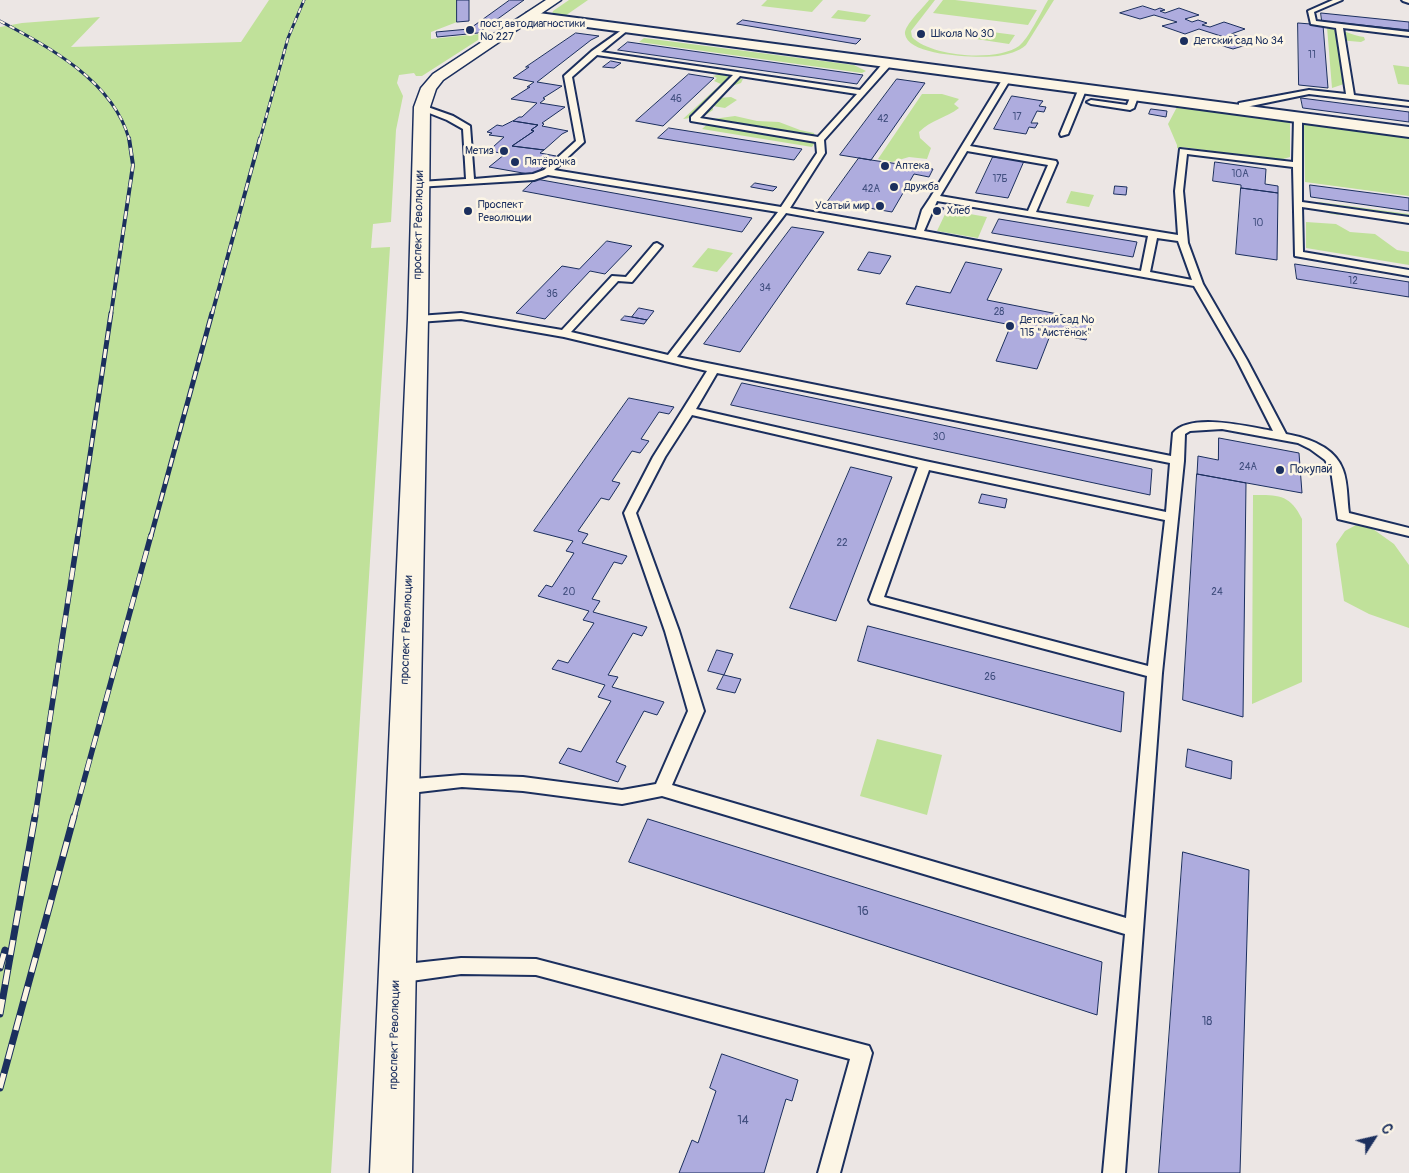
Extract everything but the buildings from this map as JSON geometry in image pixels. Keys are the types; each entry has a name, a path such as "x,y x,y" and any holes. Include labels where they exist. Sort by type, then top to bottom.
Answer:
{"main road":[{"path":"531,16 555,0"},
{"name":"проспект Революции","path":"392,1173 396,974 418,319 422,108 429,88 438,77 531,16"}],"street":[{"path":"531,16 1409,132"}],"lane":[{"path":"1339,0 1311,11 1313,23 1409,34"},
{"path":"1405,0 1409,1"},
{"path":"1339,26 1350,97"},
{"path":"420,185 534,177 547,172 580,142 568,76 626,29"},
{"path":"596,53 862,92"},
{"path":"670,359 783,211 821,153 820,140 887,64"},
{"path":"738,74 694,119 820,140"},
{"path":"919,233 927,210 1006,80"},
{"path":"1064,134 1082,90"},
{"path":"1242,111 1242,105 1308,92 1409,104"},
{"path":"1091,102 1130,108 1134,97"},
{"path":"422,108 450,118 467,128 470,181"},
{"path":"1298,118 1298,254 1409,273"},
{"path":"965,148 1053,162 1031,214"},
{"path":"1282,437 1242,360 1198,284 1183,239 1179,191 1183,150 1297,165"},
{"path":"547,172 919,233 1198,284"},
{"path":"934,198 1183,239"},
{"path":"1298,204 1409,220"},
{"path":"1145,274 1153,234"},
{"path":"564,334 616,278 628,280 657,246"},
{"path":"418,319 461,316 564,334 714,369 1178,461"},
{"path":"662,789 696,710 672,631 630,513 659,457 714,369"},
{"path":"689,411 925,465 1172,517"},
{"path":"1114,1173 1155,673 1178,461 1179,433 1187,428 1222,426 1301,440 1314,446 1329,458 1337,470 1343,516 1403,531 1409,541"},
{"path":"925,465 876,600 1155,673"},
{"path":"402,787 462,781 523,784 622,797 662,789 1135,929"},
{"path":"396,974 461,966 536,967 862,1053 829,1173"}],"green space":[{"path":"269,0 457,0 457,22 431,32 431,39 489,33 422,76 416,76 414,73 399,75 397,83 403,96 396,130 391,222 373,224 371,248 390,247 331,1173 0,1173 0,27 22,23 100,17 71,47 241,42"},
{"path":"569,0 588,0 562,18 552,14 553,11"},
{"path":"767,0 823,0 812,12 761,6"},
{"path":"929,0 935,0 911,31 912,37 921,44 948,53 980,55 1009,51 1019,46 1031,31 1048,0 1054,0 1026,45 1013,52 998,56 977,57 931,52 909,42 905,34 906,30 911,21"},
{"path":"943,0 1037,10 1028,25 933,13"},
{"path":"838,10 871,15 865,22 831,18"},
{"path":"1327,27 1364,37 1365,40 1361,42 1338,40 1344,84 1332,88"},
{"path":"969,29 1015,35 1009,44 963,37"},
{"path":"644,38 854,65 866,71 862,73 639,42"},
{"path":"1393,65 1409,67 1409,85 1398,84"},
{"path":"724,73 726,76 743,79 741,83 729,87 719,98 731,97 737,100 725,108 713,106 713,110 704,116 683,119 721,84 714,81 717,78 713,76"},
{"path":"922,94 942,94 959,99 954,104 959,108 919,132 920,138 931,148 927,159 909,157 892,162 878,159"},
{"path":"1177,107 1287,121 1290,123 1290,157 1280,160 1182,147 1181,149 1177,148 1168,124"},
{"path":"735,116 757,121 779,122 814,133 816,141 812,147 702,129 713,119"},
{"path":"1309,123 1409,137 1409,196 1305,182 1304,125"},
{"path":"1071,191 1094,195 1089,207 1066,203"},
{"path":"1319,202 1409,214 1409,225 1386,218 1364,217 1350,212 1338,215 1327,213 1317,206"},
{"path":"947,210 987,217 978,238 937,231"},
{"path":"1306,222 1336,224 1350,232 1375,234 1397,250 1409,252 1409,265 1306,248"},
{"path":"708,248 733,253 717,272 692,267"},
{"path":"1253,495 1270,495 1288,500 1302,519 1302,682 1252,704"},
{"path":"1356,525 1373,529 1394,544 1409,565 1409,628 1369,614 1344,601 1336,544 1345,531"},
{"path":"877,739 942,755 927,815 860,796"}],"railway":[{"path":"260,139 288,38 304,0"},
{"path":"0,21 58,54 94,83 121,118 129,139"},
{"path":"111,314 133,165 129,138"},
{"path":"212,314 260,138"},
{"path":"78,536 111,313"},
{"path":"151,536 212,313"},
{"path":"35,817 78,535"},
{"path":"74,817 151,535"},
{"path":"0,1014 35,816"},
{"path":"0,1088 74,816"},
{"path":"0,968 5,950"}],"place":[{"name":"пост автодиагностики № 227","path":"470,30"},
{"name":"Школа № 30","path":"921,34"},
{"name":"Детский сад № 34","path":"1184,41"},
{"name":"Метиз","path":"504,151"},
{"name":"Пятёрочка","path":"515,162"},
{"name":"Аптека","path":"885,166"},
{"name":"Дружба","path":"894,187"},
{"name":"Усатый мир","path":"880,206"},
{"name":"Проспект Революции","path":"468,211"},
{"name":"Хлеб","path":"937,211"},
{"name":"Детский сад № 115 \"Аистёнок\"","path":"1010,326"},
{"name":"Покупай","path":"1280,470"}]}
